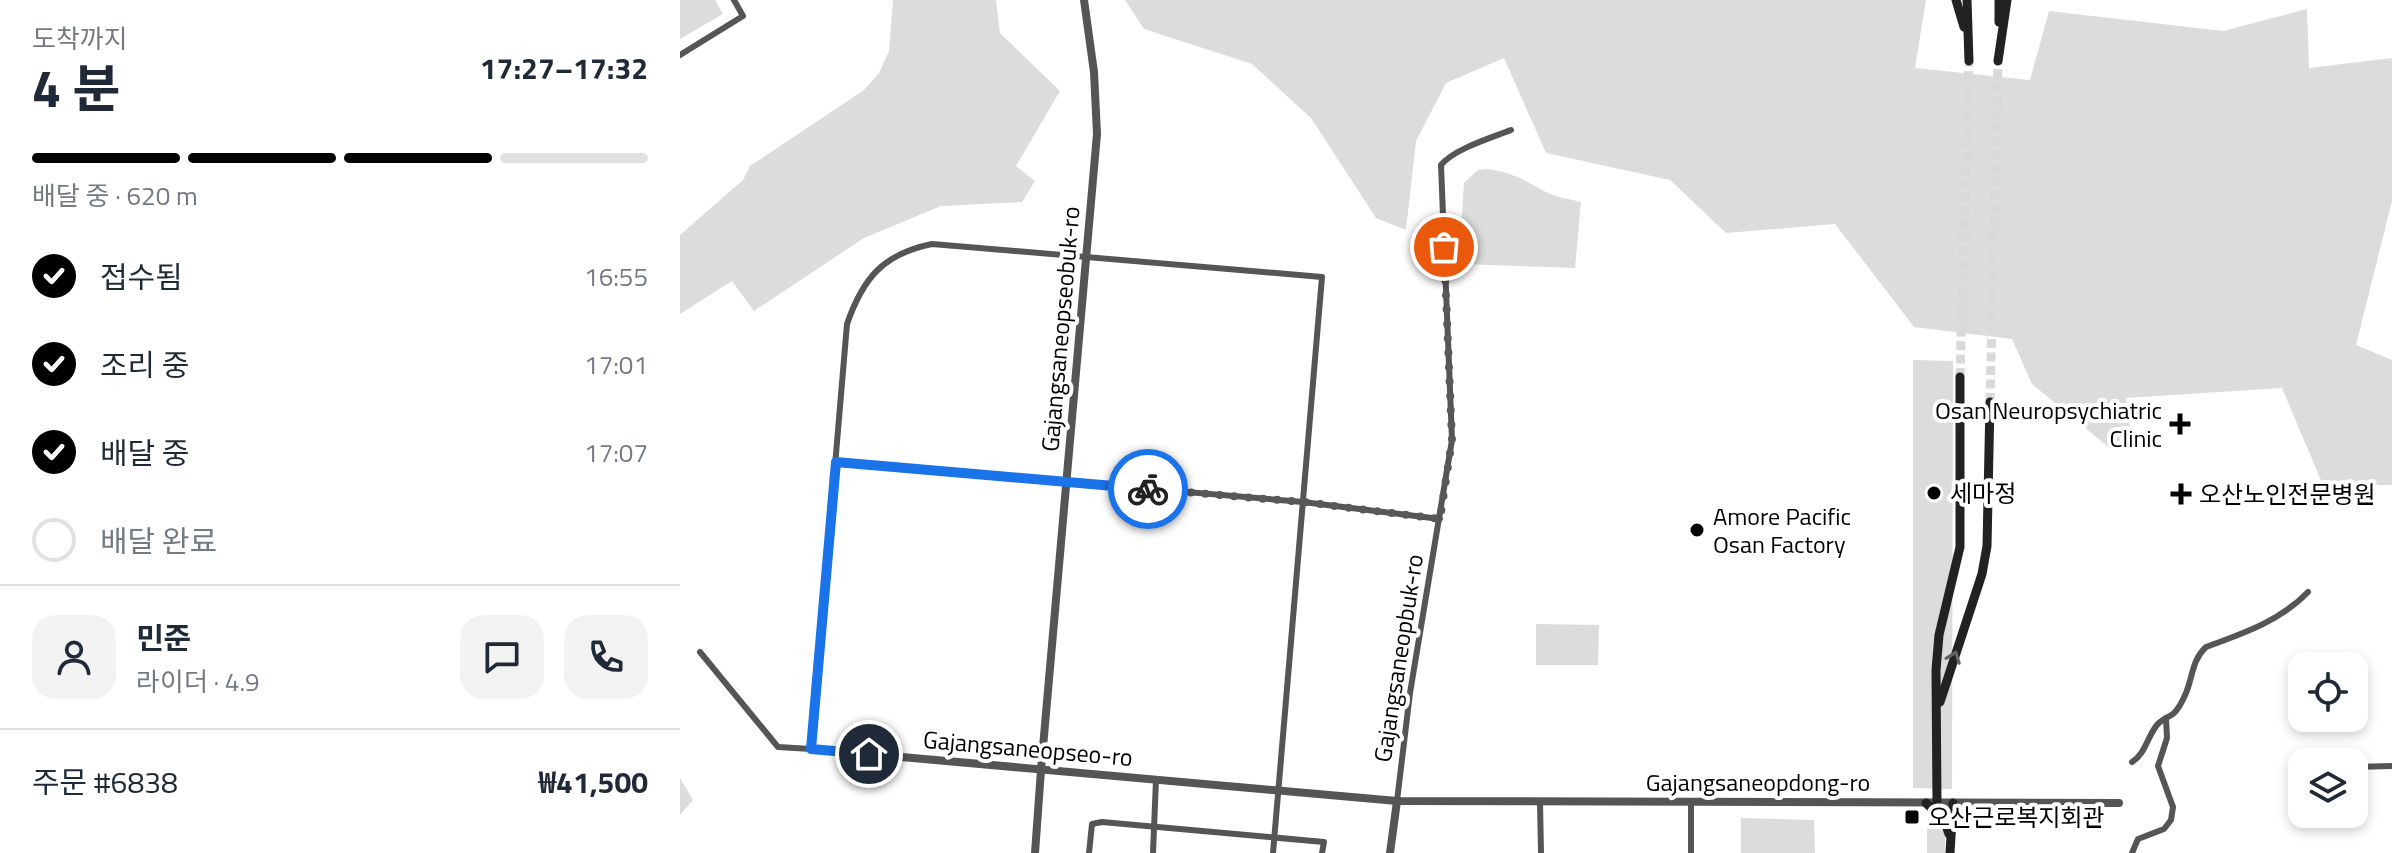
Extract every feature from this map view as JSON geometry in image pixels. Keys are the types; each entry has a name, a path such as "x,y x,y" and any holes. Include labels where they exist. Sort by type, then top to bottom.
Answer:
{"main road":[{"path":"1956,0 1968,44"},
{"path":"1967,0 1969,61"},
{"path":"1999,0 1998,61 2007,0"},
{"path":"1937,803 1936,670 1939,635 1960,547 1960,377"},
{"path":"1937,733 1942,694 1976,595 1987,546 1990,402"},
{"path":"1926,803 1944,820 1950,837"},
{"path":"1950,853 1953,803"}],"street":[{"path":"680,55 743,16 734,0"},
{"name":"Gajangsaneopseobuk-ro","path":"1035,853 1097,134 1094,72 1084,0"},
{"name":"Gajangsaneopbuk-ro","path":"1390,853 1410,693 1452,440 1441,165 1456,154 1511,130"},
{"path":"811,749 847,324 856,299 883,263 916,247 932,244 1322,277 1273,853"},
{"path":"836,462 1303,502 1440,519"},
{"path":"2132,762 2141,756 2158,722 2175,713 2187,691 2194,661 2206,647 2276,618 2308,592"},
{"name":"Gajangsaneopseo-ro","path":"700,652 778,747 1397,801"},
{"path":"2132,853 2138,839 2164,829 2171,820 2173,807 2158,766 2167,738 2166,718"},
{"path":"2368,767 2392,766"},
{"path":"1153,853 1156,780"},
{"name":"Gajangsaneopdong-ro","path":"1397,801 2119,803"},
{"path":"1540,802 1541,853"},
{"path":"1691,802 1691,853"},
{"path":"1089,853 1092,824 1102,822 1324,842 1322,853"}],"shaded area":[{"path":"680,0 715,0 723,14 680,39"},
{"path":"893,0 996,0 1000,33 1060,91 1016,166 1035,181 1022,202 941,206 864,238 754,311 732,281 680,314 680,235 743,180 750,166 864,90 879,73 889,51"},
{"path":"1125,0 1926,0 1915,68 2030,80 2049,11 2223,31 2307,9 2309,68 2392,58 2392,201 2356,345 2392,360 2392,485 2323,485 2282,388 2126,398 2132,444 2112,450 2032,384 2012,339 1914,327 1835,224 1726,233 1670,180 1546,153 1504,58 1446,83 1416,141 1406,230 1376,218 1311,118 1252,64 1144,29"},
{"path":"1478,170 1511,174 1552,195 1581,202 1575,268 1463,264 1459,258 1464,183"},
{"path":"1913,360 1953,361 1952,789 1913,788"},
{"path":"1536,624 1599,625 1598,665 1536,665"},
{"path":"680,778 693,800 680,815"},
{"path":"1741,818 1814,820 1815,853 1741,853"},
{"path":"1927,823 1935,823 1945,833 1945,853 1927,853"}],"tunnel":[{"path":"1960,377 1969,61"},
{"path":"1990,402 1998,61"}],"way so far":[{"path":"1148,489 1303,502 1440,519 1452,440 1444,247"}],"place":[{"name":"Osan Neuropsychiatric Clinic","path":"2180,424"},
{"name":"세마정","path":"1934,493"},
{"name":"오산노인전문병원","path":"2181,494"},
{"name":"Amore Pacific Osan Factory","path":"1697,530"},
{"name":"오산근로복지회관","path":"1912,817"}],"route":[{"path":"869,754 811,749 836,462 1148,489"}]}
